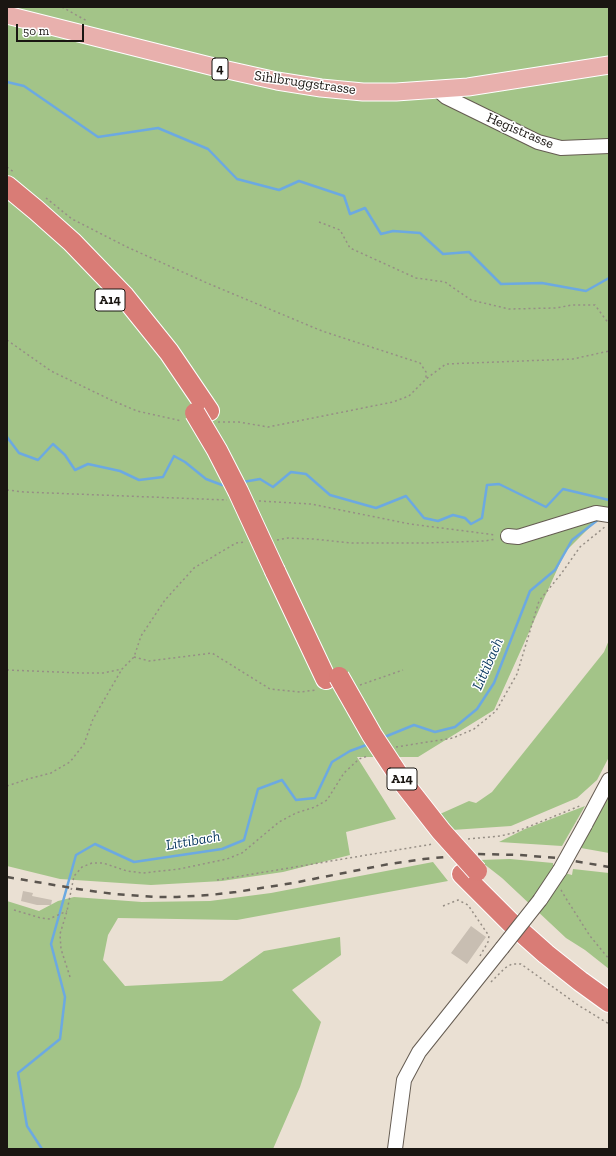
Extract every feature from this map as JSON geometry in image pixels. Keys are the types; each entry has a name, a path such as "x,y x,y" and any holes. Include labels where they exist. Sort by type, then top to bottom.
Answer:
{"highway":[{"name":"A14","path":"13,181 36,210 72,242 124,296 169,352 201,417"},
{"name":"A14","path":"7,203 71,259 112,302 156,355 244,475 282,570 299,623 352,728 378,768 426,833 470,873 571,957 609,986"},
{"name":"A14","path":"470,873 510,922 546,954 609,1002"}],"main road":[{"name":"Sihlbruggstrasse","path":"7,15 276,81 321,88 363,92 396,92 468,88 609,65"}],"street":[{"name":"Hegistrasse","path":"438,90 446,97 538,142 561,148 609,146"},
{"path":"508,536 518,537 602,514"},
{"path":"395,1149 404,1080 419,1052 540,900 560,870 609,780"}],"path":[{"path":"7,167 13,181"},
{"path":"43,196 72,220 127,247 199,279 322,331 420,363 426,372 426,379"},
{"path":"319,222 340,230 350,248 416,278 445,282 471,300 509,310 556,308 572,305 595,305 609,324"},
{"path":"7,340 51,371 137,411 201,417 268,427 393,402 409,396 426,379 446,364 573,359 609,351"},
{"path":"396,747 452,738 474,729 496,711 517,674 539,601 580,547 609,524"},
{"path":"274,540 288,538 352,543 426,543 485,541 508,536"},
{"path":"7,786 51,773 70,762 84,744 93,719 122,669 134,657 141,636 165,600 194,568 236,543 251,542"},
{"path":"134,657 149,661 212,653 270,689 300,692 329,682"},
{"path":"7,670 104,673 122,669"},
{"path":"358,686 403,670"},
{"path":"70,977 61,949 60,934 67,911 74,876 82,867 92,863 103,863 127,871 143,873 179,869 227,859 242,853 280,822 296,813 315,807 327,800 344,773 359,759 374,755"},
{"path":"466,839 500,836 513,833 584,804"},
{"path":"217,880 437,843"},
{"path":"443,906 458,900 468,905 489,936 488,942 477,961"},
{"path":"566,900 590,936 609,959"},
{"path":"14,910 41,918 50,919 67,911"},
{"path":"490,982 505,968 512,964 521,964 578,1005 609,1024"}],"green space":[{"path":"7,7 609,7 609,508 565,552 494,710 418,757 357,757 396,819 346,832 350,855 283,872 222,881 151,885 60,879 7,866"},
{"path":"609,640 609,757 597,780 577,798 511,826 452,830 440,814 469,801 476,803 492,792 604,652"},
{"path":"609,793 609,853 581,848"},
{"path":"585,806 562,846 499,842 525,829"},
{"path":"510,859 553,863 553,870 572,875 573,869 609,873 609,969 585,950 566,938 502,878 479,860"},
{"path":"433,862 448,881 237,920 118,918 108,935 103,960 125,986 222,981 264,951 340,937 341,955 292,990 321,1022 300,1087 273,1149 7,1149 7,901 39,911 58,901 74,897 142,902 210,901 271,893"}],"building":[{"path":"23,891 33,893 32,896 52,900 51,905 37,905 21,901"},
{"path":"471,926 486,937 467,964 451,953"}],"waterway":[{"path":"7,82 24,86 98,137 158,128 208,149 237,179 279,190 299,181 344,196 350,214 365,208 381,234 393,231 420,233 443,254 469,252 501,284 542,283 586,291 609,278"},
{"path":"7,437 19,453 38,460 53,444 65,455 75,470 88,464 120,471 139,480 163,477 174,456 185,462 206,479 222,485 226,484"},
{"path":"243,482 260,479 273,487 291,472 306,474 330,495 376,508 406,496 424,518 438,521 453,515 465,518 471,524 482,518 487,485 499,484 546,507 563,489 609,500"},
{"name":"Littibach","path":"382,738 414,725 435,732 455,727 477,709 494,683 530,591 555,570 572,540 599,519"},
{"name":"Littibach","path":"42,1149 27,1126 18,1073 60,1039 65,997 51,944 76,855 95,844 134,862 222,849 244,840 258,789 282,780 296,800 315,798 332,762 350,751 369,744"}],"railway":[{"path":"7,877 114,894 177,897 236,892 293,883 389,864 478,854 557,858 609,867"}]}
